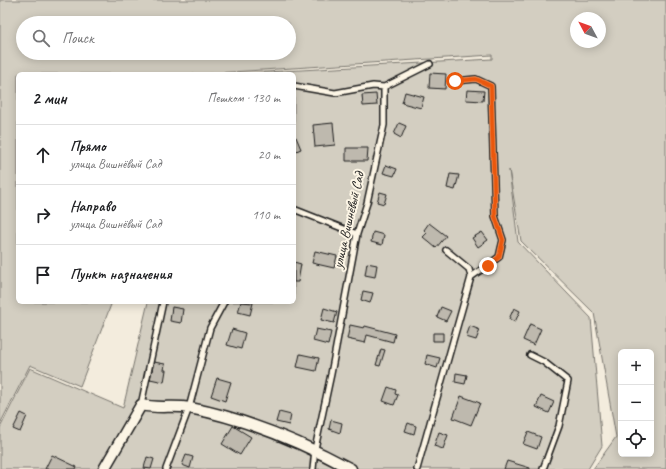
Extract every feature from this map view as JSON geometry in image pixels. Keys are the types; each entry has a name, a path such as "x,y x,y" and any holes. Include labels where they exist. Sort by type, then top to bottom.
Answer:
{"street":[{"path":"104,469 141,405 155,408 189,408 242,421 315,449 351,469"}],"lane":[{"path":"296,86 335,93 373,86 384,87 430,64"},
{"path":"455,81 476,79 491,86 495,216 503,240 499,257 471,277"},
{"name":"улица Вишнёвый Сад","path":"314,469 315,449 332,374 357,234 367,203 384,125 384,87"},
{"path":"296,210 357,234"},
{"path":"417,469 471,277 469,269 446,250"},
{"path":"141,405 163,304"},
{"path":"166,469 189,408 210,328 223,304"},
{"path":"530,355 544,362 568,381 559,426 543,469"}],"shaded area":[{"path":"0,0 666,0 666,469 593,469 616,437 594,313 521,241 509,170 518,242 591,318 602,446 588,469 0,469 0,428 30,368 123,408 148,304 296,304 296,72 267,72 492,59 492,55 232,72 16,72 16,304 111,304 80,386 30,365 0,424"}],"building":[{"path":"430,73 446,74 445,89 429,88"},
{"path":"467,90 484,91 483,101 466,100"},
{"path":"405,92 424,97 421,108 402,103"},
{"path":"376,94 377,105 363,106 362,95"},
{"path":"333,123 335,145 315,147 313,125"},
{"path":"399,123 406,126 401,138 394,134"},
{"path":"296,137 301,149 296,151"},
{"path":"346,148 368,148 367,161 346,161"},
{"path":"386,165 397,169 394,176 383,173"},
{"path":"450,174 459,175 455,190 447,188"},
{"path":"380,192 387,194 384,204 377,202"},
{"path":"429,223 446,236 436,248 423,237 427,233 424,230"},
{"path":"373,232 384,235 382,245 371,242"},
{"path":"482,232 488,240 478,247 472,238"},
{"path":"315,251 337,256 334,268 312,263"},
{"path":"296,263 301,264 298,282 296,282"},
{"path":"367,263 377,265 375,277 365,275"},
{"path":"363,291 373,293 370,303 361,300"},
{"path":"240,304 253,304 250,315 238,312"},
{"path":"172,307 183,309 181,323 170,321"},
{"path":"441,307 451,311 446,321 437,317"},
{"path":"324,308 337,312 334,323 321,320"},
{"path":"514,308 520,311 515,322 509,319"},
{"path":"530,324 541,329 534,345 523,340"},
{"path":"350,325 364,328 365,326 395,334 393,342 367,335 365,343 347,339"},
{"path":"470,326 480,330 476,340 466,337"},
{"path":"232,329 245,333 241,349 227,345"},
{"path":"316,329 331,332 328,345 313,341"},
{"path":"433,333 443,333 443,341 433,341"},
{"path":"381,349 385,350 380,366 376,365"},
{"path":"300,354 319,358 316,371 297,367"},
{"path":"427,355 440,358 437,368 425,364"},
{"path":"154,362 165,364 164,370 166,370 164,382 150,379"},
{"path":"456,373 467,375 465,384 455,382"},
{"path":"217,378 231,382 225,401 211,396"},
{"path":"388,387 396,390 395,394 398,395 394,405 383,401"},
{"path":"461,396 480,403 471,425 453,418"},
{"path":"541,396 554,402 549,413 536,407"},
{"path":"279,412 291,415 289,425 276,422"},
{"path":"21,413 27,416 20,432 13,429"},
{"path":"331,420 342,423 340,433 329,429"},
{"path":"408,423 416,426 414,434 405,431"},
{"path":"233,426 251,437 240,455 222,444"},
{"path":"439,432 448,435 443,449 434,446"},
{"path":"528,432 541,437 537,449 523,444"},
{"path":"52,455 77,467 76,469 45,469"},
{"path":"186,455 193,457 190,468 182,465"},
{"path":"147,457 154,459 151,469 144,468"},
{"path":"507,461 530,468 530,469 504,469"}],"route":[{"path":"455,81 476,79 491,86 495,216 503,240 499,257 488,266"}]}
